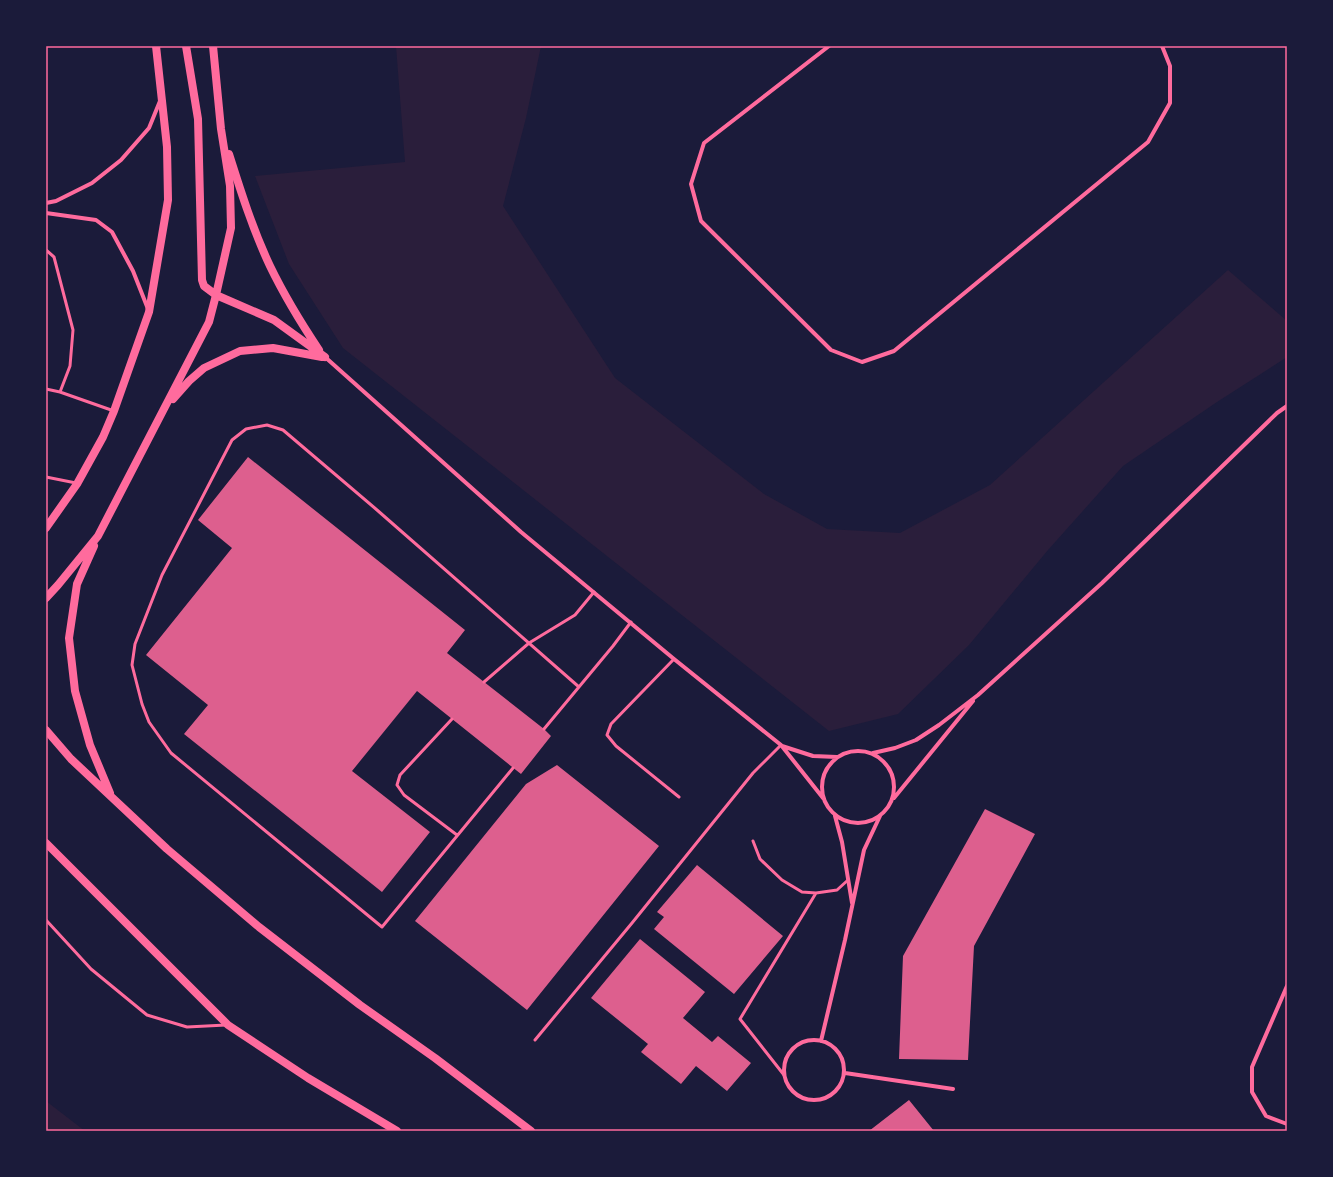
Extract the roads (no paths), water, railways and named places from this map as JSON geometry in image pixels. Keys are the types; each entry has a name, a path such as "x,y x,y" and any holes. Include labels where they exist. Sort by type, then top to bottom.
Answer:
{"main road":[{"path":"46,528 77,484 103,437 114,411 149,312 168,200 167,147 156,46"},
{"path":"186,46 198,119 202,280 204,286 216,295 274,320 324,357"},
{"path":"112,798 90,745 75,691 69,638 77,584 98,536 209,322 216,295 231,228 230,186 221,129 213,46"},
{"path":"221,129 241,193 270,266 302,326 324,357"},
{"path":"163,410 189,381 204,368 240,351 273,348 324,357"},
{"path":"46,598 98,536"},
{"path":"46,730 71,759 112,798 167,849 258,927 360,1005 435,1058 531,1131"},
{"path":"46,843 228,1025 308,1078 397,1131"}],"street":[{"path":"829,46 704,143 691,184 700,221 831,350 862,362 894,351 1148,142 1170,103 1170,66 1162,46"},
{"path":"46,203 56,201 92,183 121,160 149,128 161,99"},
{"path":"46,213 96,220 112,232 134,272 149,312"},
{"path":"324,357 521,532 674,659 781,745 823,798 828,808 835,815 845,821 857,824 869,822 880,816 888,809 893,798 978,695"},
{"path":"823,798 821,789 825,770 837,757 854,750 873,753 895,748 916,740 939,725 978,695 1102,582 1277,413 1287,406"},
{"path":"781,745 813,756 837,757"},
{"path":"873,753 887,764 895,780 893,798"},
{"path":"835,815 842,842 852,906"},
{"path":"821,1041 845,940 864,850 880,816"},
{"path":"1287,986 1252,1067 1252,1092 1266,1116 1287,1124"},
{"path":"809,1041 821,1041 831,1045 839,1052 845,1073 842,1082 837,1091 829,1097 820,1100 801,1098 793,1092 787,1084 784,1075 784,1065 788,1054 797,1045 809,1041"},
{"path":"845,1073 952,1089"}],"lane":[{"path":"46,250 54,257 73,330 70,366 60,392"},
{"path":"46,390 60,392 114,411"},
{"path":"513,768 382,927 171,753 149,722 142,704 132,665 135,644 162,575 232,440 246,429 266,425 283,430 579,687"},
{"path":"46,477 77,484"},
{"path":"484,682 529,642 575,615 594,592"},
{"path":"544,729 613,646 630,622"},
{"path":"674,659 611,724 607,736 616,746 678,797"},
{"path":"452,719 400,775 397,785 404,795 457,835"},
{"path":"535,1040 753,773 781,745"},
{"path":"753,841 760,859 782,880 802,892 816,893 837,890 848,880"},
{"path":"784,1075 740,1019 816,893"},
{"path":"46,920 90,969 147,1015 187,1027 228,1025"}]}
